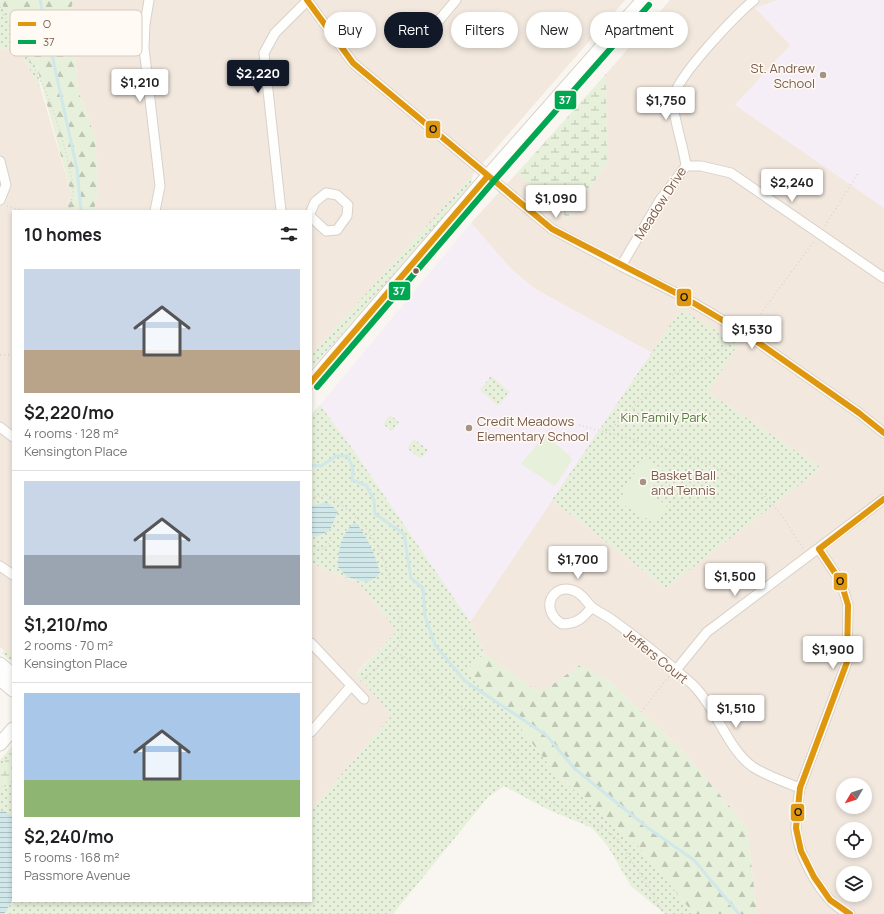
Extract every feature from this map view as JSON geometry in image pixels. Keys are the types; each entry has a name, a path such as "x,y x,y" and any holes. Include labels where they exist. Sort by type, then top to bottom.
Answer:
{"street":[{"path":"149,0 145,24 144,48 160,186 155,210"},
{"path":"282,210 264,52 275,33 307,0 353,63 487,177 552,229 621,266 680,295 742,332 859,412 884,433"},
{"path":"443,16 456,0"},
{"name":"Meadow Drive","path":"621,266 660,200 686,166 684,147 674,109 675,93 681,82 725,27 754,0"},
{"path":"312,381 637,2"},
{"path":"0,161 6,185 2,203"},
{"path":"686,166 701,166 731,173 884,278"},
{"path":"311,210 315,202 326,193 337,195 348,205 348,216 337,230 326,231 312,218"},
{"path":"0,428 12,436"},
{"path":"675,670 707,632 884,499"},
{"path":"819,549 841,582 848,605 847,662 800,788 796,829 802,853 811,873 825,894 835,904 850,914"},
{"path":"0,566 12,574"},
{"name":"Jeffers Court","path":"592,607 582,619 576,622 562,624 556,620 551,613 549,604 553,596 559,590 566,588 572,589 582,596 592,607 610,618 675,670 701,694 715,713 739,753 753,767 800,788"},
{"path":"312,643 364,699"},
{"path":"0,664 12,674"},
{"path":"0,679 12,689"},
{"path":"312,731 351,686"},
{"path":"0,744 12,731"}],"path":[{"path":"0,7 10,28"},
{"path":"26,56 37,74 52,108 72,180 73,192 69,210"},
{"path":"606,433 650,391 672,375 721,348 742,332 820,234 858,173"},
{"path":"2,203 20,210"},
{"path":"0,355 12,355"},
{"path":"579,425 710,464 746,482 774,506 809,556"},
{"path":"312,497 328,495 350,510 367,528 381,552 390,577 402,634 394,650 368,676 351,686"},
{"path":"312,545 324,549 332,540"},
{"path":"394,650 408,660 432,686 483,722 517,759 516,768 520,776 543,798 617,839 646,881 664,914"},
{"path":"642,712 675,670"}],"shaded area":[{"path":"74,0 625,0 615,12 590,12 590,40 492,153 312,354 312,210 94,210 98,188 95,137 78,90 75,56 142,56 142,10 71,10"},
{"path":"670,0 884,0 884,914 757,914 747,827 683,751 608,680 545,691 534,689 484,653 470,622 552,500 666,588 821,468 708,392 738,343 685,313 652,353 535,289 512,270 471,223 517,173 569,217 607,164 606,74 628,48 688,48 688,12 660,12"},
{"name":"St. Andrew School","path":"777,0 884,0 884,208 735,105 790,45 755,8"},
{"path":"0,48 10,50 10,56 22,56 41,90 71,193 66,210 12,210 12,651 5,651 0,647"},
{"name":"Credit Meadows Elementary School","path":"471,223 512,270 535,289 652,353 470,622 354,451 320,405"},
{"path":"312,563 359,583 397,631 356,673 392,715 312,809"}],"green space":[{"path":"0,0 10,20 10,50 0,48"},
{"path":"0,0 74,0 71,10 10,10 10,20"},
{"path":"22,56 31,56 36,64 41,90"},
{"path":"31,56 75,56 78,90 95,137 98,188 94,210 66,210 71,193 36,64"},
{"path":"606,74 607,164 568,218 517,173"},
{"path":"473,174 471,186 312,368 312,354"},
{"name":"Kin Family Park","path":"681,309 738,344 708,392 821,468 666,588 552,500"},
{"path":"491,376 510,392 498,406 480,390"},
{"path":"320,405 354,451 470,622 484,653 468,668 478,685 513,718 555,773 639,847 694,914 665,914 631,886 607,845 592,828 549,810 504,786 488,797 393,914 4,914 12,902 312,902 312,809 392,715 356,674 397,631 359,583 312,563 312,534 317,537 327,502 312,506 312,414","holes":["348,527 347,577 344,537"]},
{"path":"390,415 399,422 392,431 383,424"},
{"path":"545,435 570,456 572,460 555,486 521,464"},
{"path":"414,439 428,450 421,459 407,448"},
{"name":"Basket Ball and Tennis","path":"643,458 663,469 649,494 667,505 656,524 618,502"},
{"path":"5,651 12,651 12,662 2,653"},
{"path":"484,653 534,689 545,690 580,665 608,680 683,751 747,827 757,914 694,914 639,847 555,773 513,718 478,685 468,668"},
{"path":"12,746 12,752 0,767 0,760"},
{"path":"12,752 12,782 7,787 0,786 0,767"},
{"path":"12,782 12,816 3,811 0,812 0,786 7,787"}],"water":[{"path":"327,502 338,511 330,530 317,537 312,534 312,506"},
{"path":"355,522 364,534 370,546 380,573 377,577 367,582 347,577 338,567 341,542 346,531"},
{"path":"3,810 12,816 12,902 4,914 0,914 0,812"}],"waterway":[{"path":"40,0 42,10"},
{"path":"52,56 77,169 81,210"},
{"path":"312,465 321,466 336,456 348,456 353,469 352,480 366,485 374,500 375,514 404,534 411,578 423,588 425,616 435,645 465,681 546,735 575,769 648,828 694,860 739,914"}],"transit line":[{"name":"O","path":"307,0 353,63 552,229 680,295 746,334 859,413 884,433"},
{"name":"37","path":"317,387 493,182 649,5"},
{"name":"O","path":"312,381 487,177"},
{"name":"O","path":"850,914 830,900 814,877 801,851 796,828 800,788 847,662 848,605 841,582 819,549 884,499"}],"place":[{"name":"St. Andrew School","path":"823,75"},
{"name":"Credit Meadows Elementary School","path":"469,428"},
{"name":"Basket Ball and Tennis","path":"643,482"}]}
